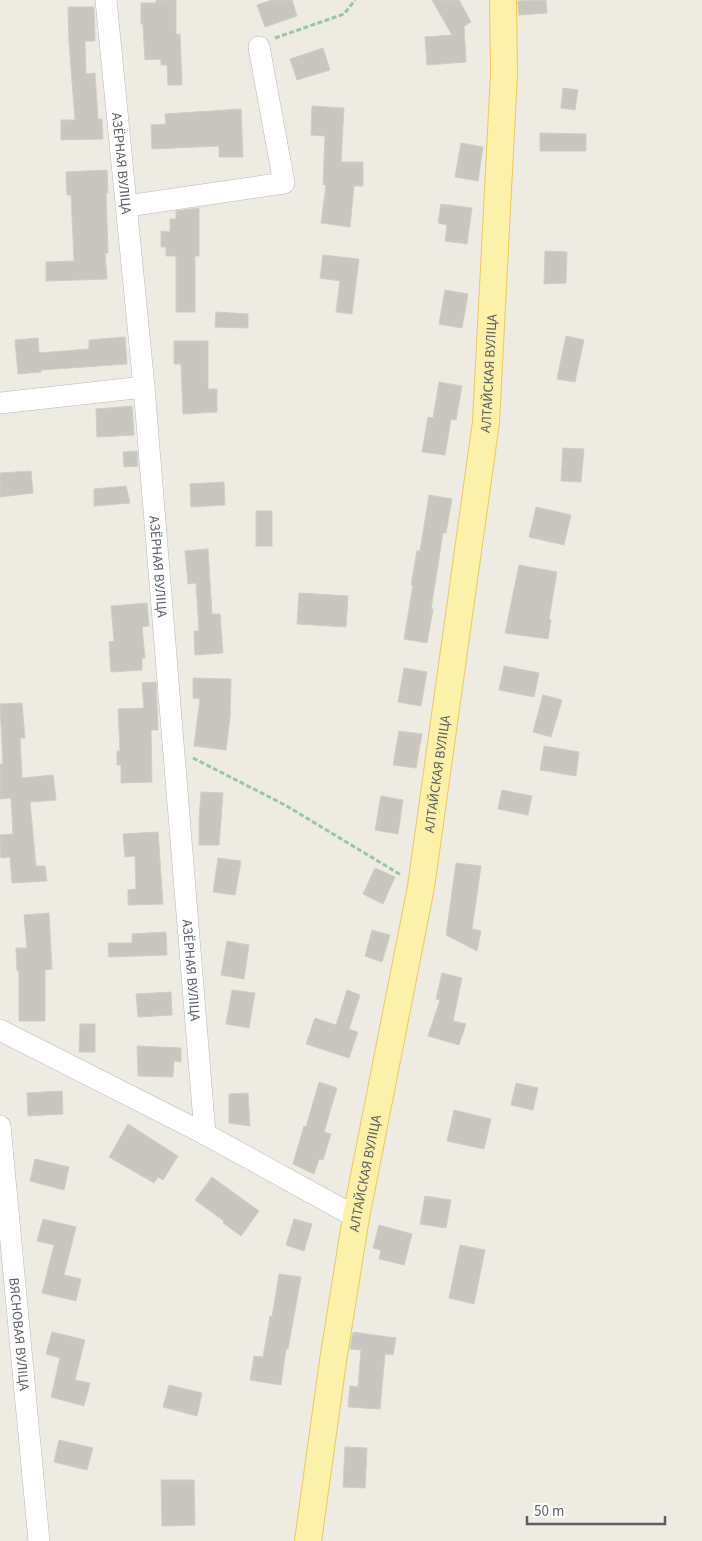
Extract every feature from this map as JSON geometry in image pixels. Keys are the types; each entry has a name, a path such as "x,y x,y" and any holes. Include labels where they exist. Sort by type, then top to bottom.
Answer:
{"main road":[{"name":"АЛТАЙСКАЯ ВУЛІЦА","path":"308,1541 333,1361 356,1216 421,887 486,422 504,74 502,1"}],"street":[{"name":"АЗЁРНАЯ ВУЛІЦА","path":"106,0 144,387 205,1134"},
{"path":"126,206 284,183 259,47"},
{"path":"0,403 144,387"},
{"path":"0,1030 205,1134 356,1216"},
{"name":"ВЯСНОВАЯ ВУЛІЦА","path":"0,1126 39,1541"}],"path":[{"path":"259,47 276,38 344,14 355,0"},
{"path":"174,748 285,805 421,887"}],"building":[{"path":"156,0 176,0 176,34 180,34 182,85 168,85 167,65 161,65 161,59 145,60 141,3 156,3"},
{"path":"272,0 292,0 297,16 265,27 257,5"},
{"path":"432,0 459,0 471,22 464,26 466,62 427,65 425,37 452,35"},
{"path":"546,0 547,13 519,15 518,1"},
{"path":"68,7 94,7 95,41 85,41 86,74 95,73 98,119 102,119 103,139 61,140 61,120 75,120"},
{"path":"323,48 330,70 297,80 290,59"},
{"path":"563,88 578,90 575,110 561,108"},
{"path":"312,106 344,108 341,162 363,162 363,186 354,186 350,227 321,223 326,185 323,185 325,136 311,135"},
{"path":"241,109 243,157 219,157 219,146 152,149 151,125 166,124 165,114"},
{"path":"540,133 586,134 586,151 540,151"},
{"path":"461,143 483,147 478,181 455,177"},
{"path":"107,170 108,253 105,253 107,279 46,281 46,262 74,261 71,195 67,195 66,172"},
{"path":"441,204 472,208 467,244 445,241 447,225 438,223"},
{"path":"199,208 199,256 195,256 195,312 176,312 176,256 166,256 166,247 161,247 161,231 170,232 170,219 176,219 176,211"},
{"path":"545,251 567,252 566,283 544,284"},
{"path":"323,255 359,259 352,314 336,312 340,281 320,278"},
{"path":"445,290 468,294 462,328 439,324"},
{"path":"216,312 248,314 248,328 215,327"},
{"path":"566,336 584,340 575,382 557,379"},
{"path":"125,337 127,364 41,370 41,372 18,374 15,340 38,338 39,353 89,349 89,340"},
{"path":"174,341 208,341 208,389 217,389 217,412 183,414 181,364 174,364"},
{"path":"439,382 462,386 456,420 451,419 445,455 422,452 428,417 433,418"},
{"path":"132,406 134,435 97,437 96,409"},
{"path":"563,448 584,449 581,482 561,481"},
{"path":"137,451 138,466 124,467 123,452"},
{"path":"31,471 33,493 0,497 0,473"},
{"path":"224,482 225,505 191,507 190,484"},
{"path":"126,486 130,503 94,506 94,489"},
{"path":"429,495 452,499 446,533 443,533 427,643 404,639 413,585 411,585 417,551 420,551"},
{"path":"536,507 571,515 564,545 529,537"},
{"path":"256,511 272,511 272,546 256,546"},
{"path":"208,549 212,614 220,614 223,653 195,655 194,631 199,631 196,583 188,584 185,551"},
{"path":"519,565 557,572 549,619 551,620 548,639 505,633"},
{"path":"299,593 348,596 346,627 297,624"},
{"path":"147,603 149,626 142,627 145,658 142,658 142,670 111,672 109,642 114,641 111,606"},
{"path":"504,666 539,673 534,697 499,690"},
{"path":"404,668 427,672 421,706 398,702"},
{"path":"193,678 231,679 230,717 226,750 194,746 200,699 193,698"},
{"path":"156,682 158,730 151,730 152,782 121,783 121,765 117,765 117,751 120,751 118,709 144,708 142,683"},
{"path":"543,695 562,700 551,737 533,732"},
{"path":"22,703 25,738 20,738 22,778 53,775 56,800 30,802 36,866 45,866 47,881 12,883 10,857 1,858 0,850 0,835 13,834 11,798 0,799 0,764 3,764 0,704"},
{"path":"399,731 422,734 416,768 393,765"},
{"path":"544,746 579,752 576,776 540,770"},
{"path":"502,790 532,796 528,815 498,809"},
{"path":"201,792 223,793 219,845 199,845"},
{"path":"381,796 403,800 398,834 375,830"},
{"path":"158,832 163,904 128,905 128,890 136,889 135,856 125,857 123,834"},
{"path":"218,858 241,861 235,895 213,892"},
{"path":"456,863 481,866 472,929 481,931 477,951 446,935"},
{"path":"375,868 395,877 383,904 363,894"},
{"path":"49,913 52,969 45,970 45,1021 19,1021 19,971 17,971 16,948 27,948 24,915"},
{"path":"372,930 390,935 382,962 365,956"},
{"path":"166,932 167,955 109,957 108,943 132,943 132,934"},
{"path":"227,941 249,945 244,979 221,975"},
{"path":"442,973 462,978 453,1021 466,1024 459,1045 428,1036 440,1000 436,999"},
{"path":"232,990 255,993 249,1028 226,1024"},
{"path":"347,990 360,995 349,1029 358,1032 349,1058 306,1044 315,1018 336,1025"},
{"path":"171,992 172,1015 138,1017 136,994"},
{"path":"80,1024 95,1024 95,1052 79,1052"},
{"path":"137,1046 181,1048 181,1062 174,1061 173,1077 138,1076"},
{"path":"319,1082 337,1088 324,1132 331,1134 323,1160 319,1159 314,1174 293,1164"},
{"path":"516,1083 538,1088 533,1110 511,1105"},
{"path":"62,1091 63,1114 28,1116 27,1093"},
{"path":"248,1093 250,1126 229,1123 229,1094"},
{"path":"454,1110 491,1119 484,1149 447,1141"},
{"path":"128,1124 178,1156 163,1180 158,1177 154,1183 109,1157"},
{"path":"35,1159 69,1167 64,1190 30,1181"},
{"path":"212,1177 259,1211 241,1236 195,1200"},
{"path":"425,1196 451,1200 446,1228 420,1224"},
{"path":"43,1219 76,1227 64,1275 81,1279 76,1301 42,1293 54,1245 37,1241"},
{"path":"294,1219 312,1224 304,1251 286,1245"},
{"path":"379,1225 412,1234 404,1265 379,1259 381,1250 373,1248"},
{"path":"460,1245 485,1250 474,1304 449,1298"},
{"path":"279,1274 301,1277 288,1349 286,1349 281,1385 250,1380 254,1356 263,1357"},
{"path":"52,1332 85,1340 75,1380 90,1383 84,1406 51,1397 60,1358 46,1354"},
{"path":"353,1332 396,1338 393,1355 385,1354 380,1409 348,1407 350,1386 358,1387 361,1350 350,1349"},
{"path":"169,1385 202,1393 197,1416 163,1407"},
{"path":"59,1440 93,1448 87,1470 54,1462"},
{"path":"345,1447 367,1448 365,1488 343,1487"},
{"path":"161,1480 194,1480 195,1525 162,1526"}]}
